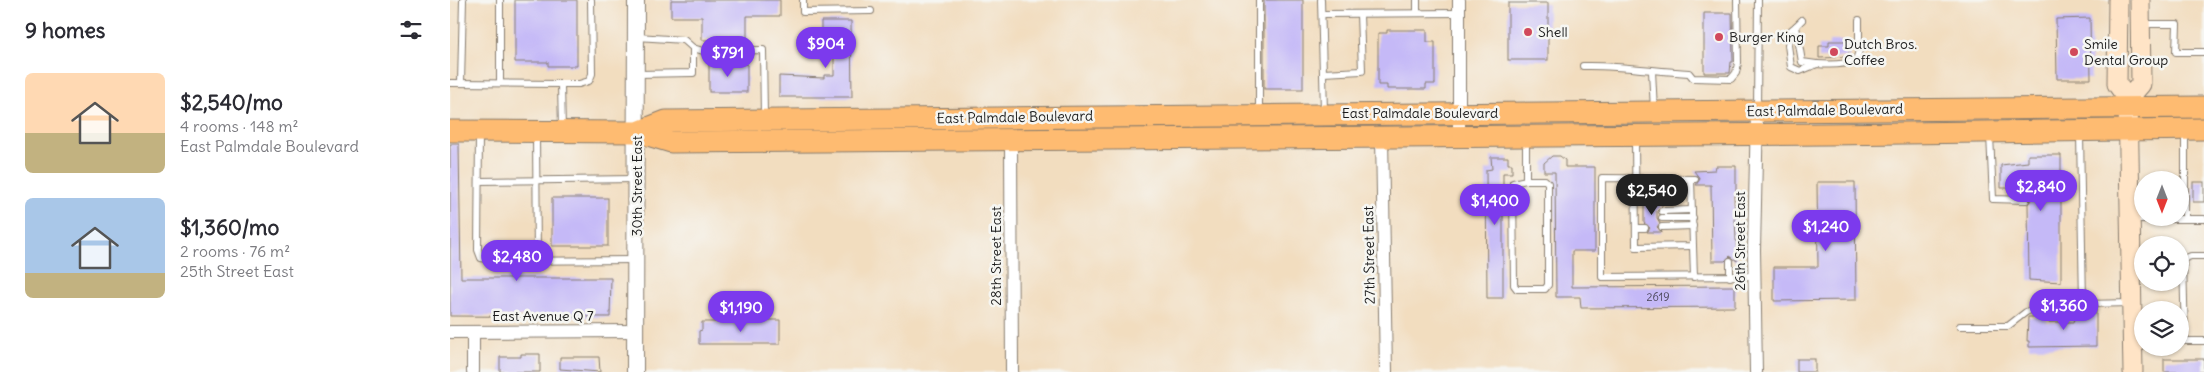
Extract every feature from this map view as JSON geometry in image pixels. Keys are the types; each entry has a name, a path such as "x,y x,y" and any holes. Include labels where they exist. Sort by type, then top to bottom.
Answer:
{"highway":[{"name":"East Palmdale Boulevard","path":"638,132 666,121 1757,110 2128,103 2204,106"},
{"name":"East Palmdale Boulevard","path":"450,131 638,132 671,142 2194,129"}],"main road":[{"path":"2118,0 2117,84 2128,103 2132,303 2134,316"},
{"path":"2128,103 2142,84 2140,0"},
{"path":"2133,372 2136,356"}],"street":[{"name":"30th Street East","path":"635,372 638,132 636,0"},
{"path":"1459,6 1459,136"},
{"name":"26th Street East","path":"1756,372 1754,276 1757,110"},
{"name":"27th Street East","path":"1382,136 1386,372"},
{"name":"28th Street East","path":"1010,139 1012,372"},
{"name":"East Avenue Q 7","path":"450,332 636,331"},
{"path":"473,332 473,372"}],"lane":[{"path":"461,83 464,0"},
{"path":"500,0 500,83"},
{"path":"450,83 561,84 589,81 592,74 591,0"},
{"path":"803,0 803,12 871,11"},
{"path":"1259,0 1259,115"},
{"path":"1321,0 1324,114"},
{"path":"1417,0 1417,13"},
{"path":"1583,66 1617,66 1652,71 1689,73 1693,78 1731,79 1736,73 1738,64 1737,0"},
{"path":"1757,110 1758,0"},
{"path":"1322,14 1417,13 1459,6"},
{"path":"1323,73 1362,71 1360,14"},
{"path":"1817,64 1800,71 1791,67 1788,45 1790,31 1799,23 1802,62 1817,64 1848,63 1856,60 1859,51 1859,20"},
{"path":"2140,24 2177,24 2176,52 2204,52"},
{"path":"637,37 684,40 693,48 703,51 763,50 764,120"},
{"path":"637,74 693,73 693,48"},
{"path":"1652,71 1654,111"},
{"path":"561,84 562,132"},
{"path":"2189,179 2194,129"},
{"path":"2080,130 2083,304"},
{"path":"478,131 478,250 481,258 495,261 637,260"},
{"path":"1990,131 1993,200 2026,200"},
{"path":"536,132 537,261"},
{"path":"1635,135 1636,246 1693,246"},
{"path":"1526,136 1526,180"},
{"path":"1694,277 1693,178 1602,178 1602,277 1694,277 1730,277 1754,276"},
{"path":"478,181 637,179"},
{"path":"1526,180 1545,180 1548,183 1548,285 1545,288 1517,288 1514,285 1513,183 1526,180"},
{"path":"1692,210 1662,215 1692,218"},
{"path":"1636,211 1644,211"},
{"path":"1636,219 1644,219"},
{"path":"2189,219 2204,219"},
{"path":"1662,227 1692,226"},
{"path":"1636,228 1644,228"},
{"path":"2183,301 2183,259 2191,256 2204,256"},
{"path":"1730,261 1730,277"},
{"path":"1960,326 2008,326 2026,312 2041,305 2132,303"},
{"path":"2189,341 2204,341"}],"building":[{"path":"515,0 577,0 577,66 548,66 548,62 515,62"},
{"path":"671,0 780,0 780,16 747,16 747,40 702,40 702,17 671,17"},
{"path":"1264,0 1303,0 1303,89 1264,89"},
{"name":"Shell","path":"1508,3 1548,3 1548,60 1508,60"},
{"name":"Burger King","path":"1704,13 1732,13 1733,62 1731,62 1730,73 1704,73"},
{"name":"Smile Dental Group","path":"2090,18 2091,79 2057,79 2056,19"},
{"path":"821,21 851,21 852,97 779,97 779,76 824,78 824,75 834,75 834,37 821,37"},
{"path":"1387,30 1427,30 1427,42 1435,42 1435,84 1426,84 1426,89 1387,89 1387,85 1378,85 1378,33 1387,33"},
{"name":"Dutch Bros. Coffee","path":"1829,41 1846,41 1846,47 1849,47 1849,57 1819,58 1819,46 1829,46"},
{"path":"709,64 747,64 747,92 709,92"},
{"path":"450,144 459,144 461,278 611,278 610,317 450,316"},
{"path":"2028,155 2061,155 2061,282 2029,280 2028,204 2031,200 2028,196 2028,188 2001,188 2001,165 2028,162"},
{"path":"1552,156 1560,156 1565,160 1565,167 1595,167 1595,251 1572,251 1572,287 1735,286 1735,307 1581,308 1580,297 1556,297 1555,172 1544,172 1544,163"},
{"path":"1491,157 1508,157 1508,164 1512,164 1512,173 1503,173 1503,298 1487,298 1486,170 1492,169"},
{"path":"1716,166 1736,166 1736,196 1734,196 1737,261 1730,256 1725,261 1712,261 1711,185 1696,185 1700,179 1694,171 1715,170"},
{"path":"1817,182 1855,182 1856,300 1774,301 1774,267 1818,267"},
{"path":"2193,182 2204,182 2204,202 2193,202"},
{"path":"552,198 608,198 608,246 552,246"},
{"path":"1644,202 1662,202 1662,206 1657,211 1657,218 1660,223 1657,227 1662,232 1647,232 1650,228 1644,223"},
{"path":"2078,310 2096,310 2096,346 2029,347 2029,341 2027,341 2028,317 2043,317 2048,322 2073,322"},
{"path":"744,320 780,320 780,344 699,344 699,331 702,330 702,322 744,322"},
{"path":"521,354 540,354 540,372 500,372 500,357 521,357"},
{"path":"560,357 599,357 600,372 560,369"},
{"path":"1797,359 1815,359 1815,372 1797,372"},
{"path":"2164,359 2204,359 2204,372 2164,372"}],"place":[{"name":"Shell","path":"1528,32"},
{"name":"Burger King","path":"1719,37"},
{"name":"Dutch Bros. Coffee","path":"1834,52"},
{"name":"Smile Dental Group","path":"2074,52"}]}
